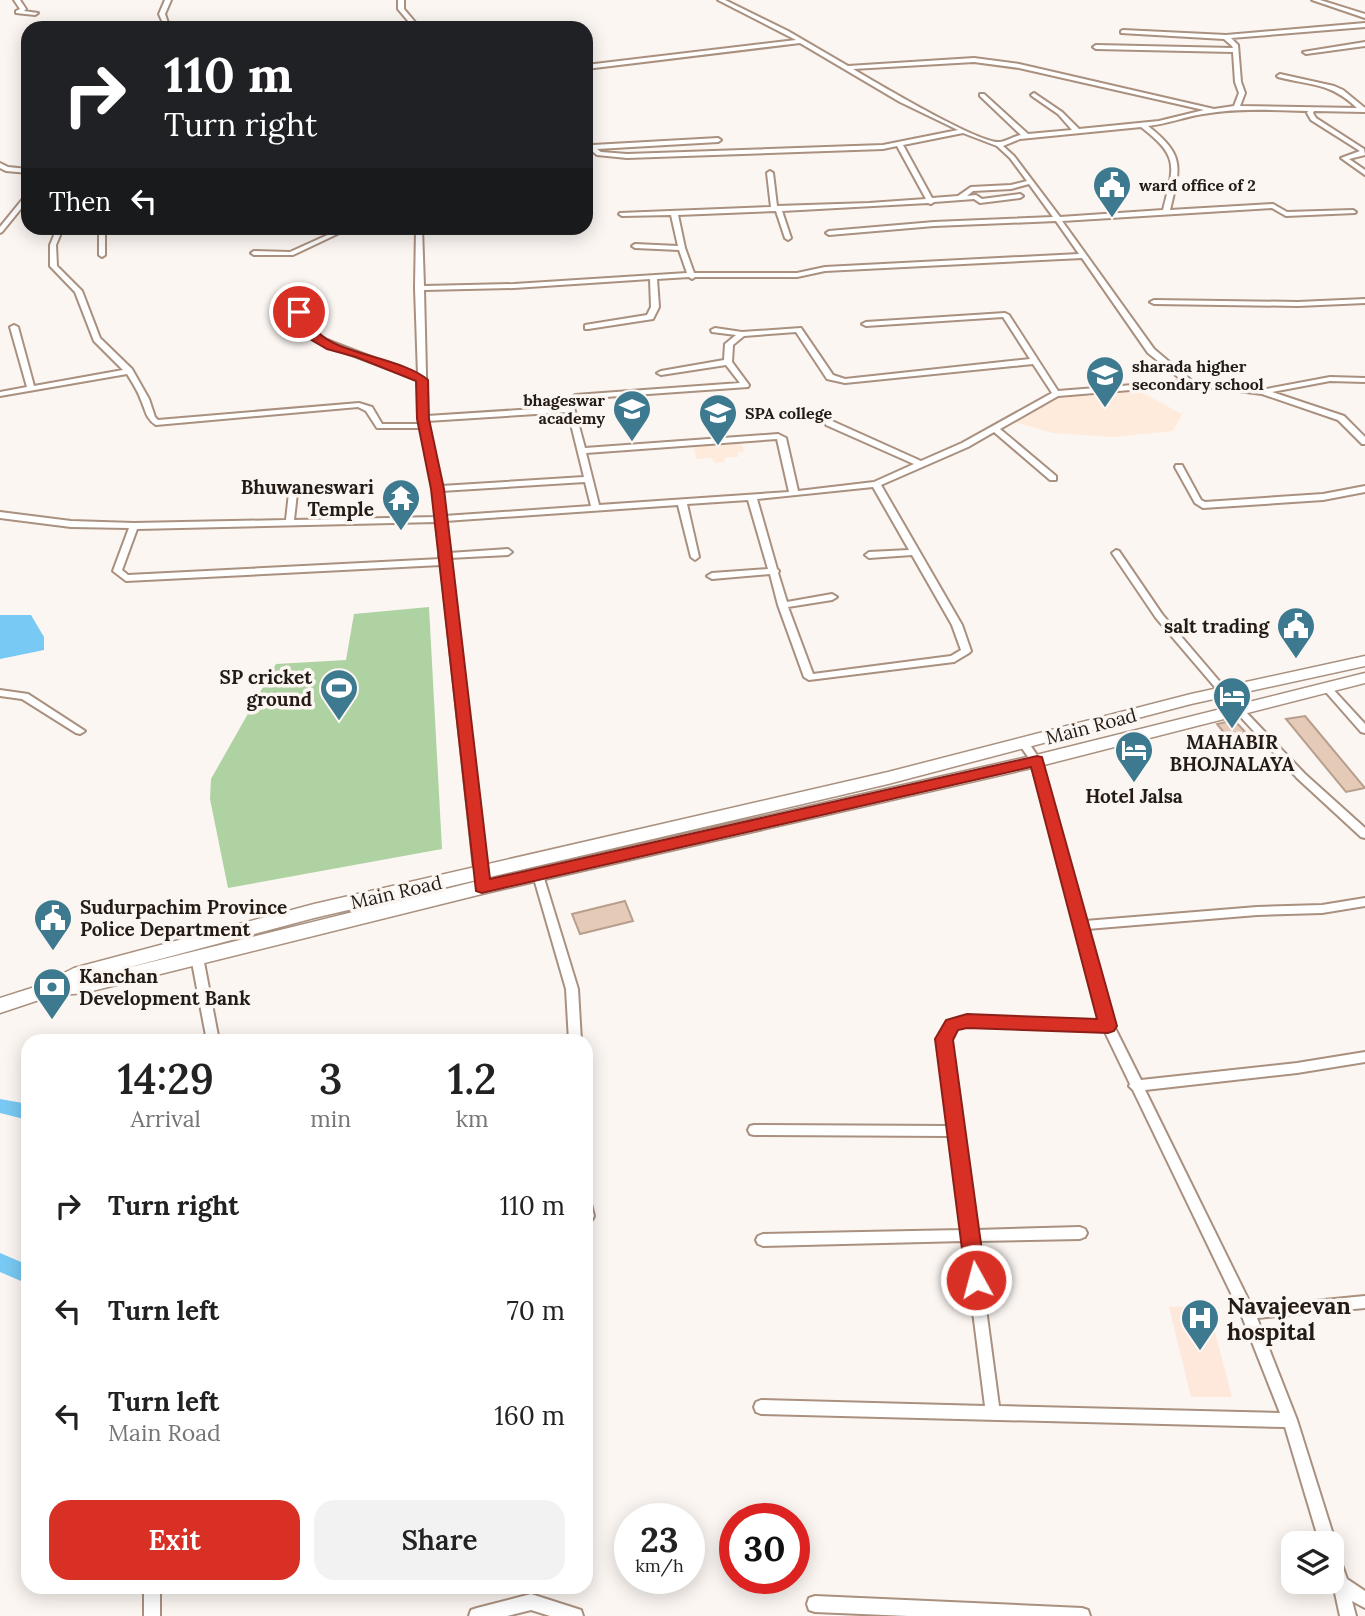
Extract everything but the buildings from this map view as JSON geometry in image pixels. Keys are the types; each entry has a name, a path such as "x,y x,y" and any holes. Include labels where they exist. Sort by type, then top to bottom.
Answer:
{"main road":[{"name":"Main Road","path":"0,1006 45,991 84,986 482,879 538,875 1226,691 1365,661"},
{"name":"Main Road","path":"45,991 67,978 314,911 482,879 797,807 1037,761 1365,678"}],"street":[{"path":"17,0 23,9 18,12 35,13"},
{"path":"165,21 162,14 168,0"},
{"path":"401,0 401,9 411,21"},
{"path":"721,0 802,41 902,101 999,145 1031,182 1151,351 1190,383"},
{"path":"1315,0 1365,16"},
{"path":"1123,32 1226,37 1365,25"},
{"path":"1226,37 1235,45 1236,50 1238,82 1242,93 1236,108"},
{"path":"593,65 802,41"},
{"path":"1306,52 1365,44"},
{"path":"1096,47 1236,50"},
{"path":"846,68 974,60 1019,66 1212,110"},
{"path":"1280,76 1316,81 1340,89 1364,110"},
{"path":"982,94 1026,136"},
{"path":"1034,94 1060,113 1077,131"},
{"path":"999,145 1026,136 1142,124 1212,110 1364,110"},
{"path":"1312,110 1310,113 1313,118 1362,150 1364,153 1344,158 1365,173"},
{"path":"1142,124 1165,141 1177,167 1166,211"},
{"path":"594,149 599,154 626,156 883,147 964,131"},
{"path":"594,149 718,140"},
{"path":"899,144 930,202"},
{"path":"2,168 21,170"},
{"path":"770,173 776,208 788,239"},
{"path":"957,199 971,189 1011,187 1031,182"},
{"path":"622,214 930,202 976,197 980,201 990,201 1020,196"},
{"path":"0,231 21,205"},
{"path":"830,233 1273,206 1286,214 1353,212"},
{"path":"674,213 681,248 692,277"},
{"path":"57,235 53,245 54,266 78,291 97,339 129,371 156,423 359,405 369,409 380,426 571,409"},
{"path":"102,235 102,255"},
{"path":"254,253 296,253 333,235"},
{"path":"419,235 424,423 438,489 482,879"},
{"path":"635,246 681,248"},
{"path":"419,288 509,288 692,277 797,275 825,269 1082,256"},
{"path":"588,327 650,317 655,307 653,279"},
{"path":"286,292 314,336 422,380"},
{"path":"1154,302 1298,304 1365,301"},
{"path":"866,324 1005,315 1056,394"},
{"path":"14,327 31,389"},
{"path":"715,330 742,334 798,330 830,377 845,381 1035,361"},
{"path":"742,334 729,344 728,362 746,385"},
{"path":"660,373 728,362"},
{"path":"0,394 129,371"},
{"path":"1261,392 1330,379 1365,380"},
{"path":"0,515 71,524 134,526 441,519 794,494 876,484 965,445 1056,394 1190,383 1261,392 1340,418 1365,442"},
{"path":"596,509 569,404 576,397 757,386"},
{"path":"829,423 921,464"},
{"path":"995,428 1053,478"},
{"path":"583,451 778,436 782,438 794,494"},
{"path":"1179,467 1203,505 1323,497 1365,489"},
{"path":"438,489 589,479"},
{"path":"752,498 783,605 809,677 954,659 966,651 957,625 876,484"},
{"path":"290,521 293,493"},
{"path":"682,503 695,557"},
{"path":"134,526 117,571 126,578 444,559 508,552"},
{"path":"869,555 915,552"},
{"path":"1116,553 1159,616 1226,691 1240,711 1301,776 1365,834"},
{"path":"712,576 775,570"},
{"path":"783,605 832,597"},
{"path":"1328,689 1365,730"},
{"path":"0,694 24,696 80,731"},
{"path":"1024,744 1037,761 1108,1026 1135,1086 1248,1312 1290,1420 1324,1531"},
{"path":"538,875 572,989 575,1034"},
{"path":"1080,925 1256,911 1322,909 1365,902"},
{"path":"197,957 213,1034"},
{"path":"993,1413 944,1039 952,1025 967,1021 1108,1026"},
{"path":"1135,1086 1297,1068 1365,1057"},
{"path":"754,1130 956,1131"},
{"path":"763,1240 1080,1233"},
{"path":"1248,1312 1365,1302"},
{"path":"761,1407 1290,1420"},
{"path":"1344,1587 1365,1600"},
{"path":"152,1594 152,1616"},
{"path":"1342,1594 1348,1616"},
{"path":"477,1616 531,1602 575,1616"},
{"path":"816,1604 1082,1616"}],"shaded area":[{"name":"sharada higher secondary school","path":"1105,390 1139,391 1182,414 1173,431 1114,437 1052,433 1014,422 1059,397"},
{"name":"SPA college","path":"739,439 745,451 738,452 738,457 724,458 725,462 715,463 712,458 696,459 693,443"},
{"name":"Navajeevan hospital","path":"1208,1306 1232,1397 1191,1397 1169,1307"}],"green space":[{"name":"SP cricket ground","path":"429,607 442,849 228,888 210,799 211,779 276,664 346,660 354,614"}],"water":[{"path":"0,615 31,615 44,637 44,650 0,659"}],"waterway":[{"path":"0,1106 21,1110"},
{"path":"0,1262 21,1272"}],"place":[{"name":"ward office of 2","path":"1112,219"},
{"name":"sharada higher secondary school","path":"1105,409"},
{"name":"bhageswar academy","path":"632,443"},
{"name":"SPA college","path":"718,447"},
{"name":"Bhuwaneswari Temple","path":"401,532"},
{"name":"salt trading","path":"1296,660"},
{"name":"SP cricket ground","path":"339,722"},
{"name":"MAHABIR BHOJNALAYA","path":"1232,730"},
{"name":"Hotel Jalsa","path":"1134,784"},
{"name":"Sudurpachim Province Police Department","path":"53,952"},
{"name":"Kanchan Development Bank","path":"52,1021"},
{"name":"Navajeevan hospital","path":"1200,1352"}],"route":[{"path":"299,312 314,336 331,347 360,355 422,380 423,419 438,489 482,887 1037,761 1108,1026 967,1021 952,1025 944,1039 976,1280"}]}
